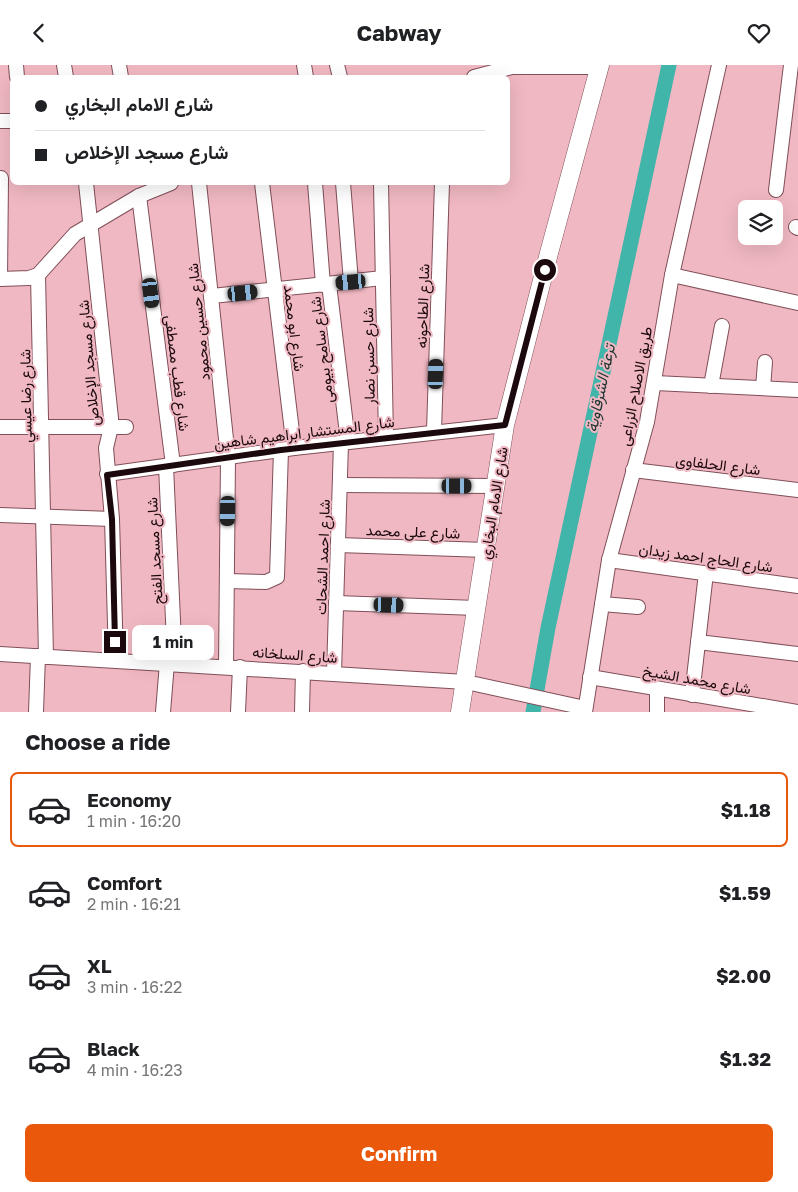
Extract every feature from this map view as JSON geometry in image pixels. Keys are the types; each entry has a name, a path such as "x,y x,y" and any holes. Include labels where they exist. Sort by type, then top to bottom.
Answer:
{"street":[{"name":"طريق الاصلاح الزراعى","path":"585,710 609,560 647,422 672,275 719,65"},
{"path":"776,190 791,65"},
{"path":"482,75 512,67 600,66"},
{"name":"شارع الامام البخاري","path":"460,712 505,425 551,244 600,66"},
{"path":"5,178 0,225 0,279 29,278 38,275 64,244 91,223 139,196 166,185"},
{"name":"شارع مسجد الإخلاص","path":"86,185 111,427 106,448 112,519 116,660"},
{"name":"شارع حسين محمود","path":"199,185 228,458 226,666"},
{"name":"شارع ابو محمد","path":"227,581 266,582 277,577 279,572 288,449 262,185"},
{"name":"شارع سامح بيومى","path":"314,185 345,443"},
{"path":"342,185 351,282"},
{"name":"شارع حسن نصار","path":"381,185 386,438"},
{"name":"شارع الطاحونه","path":"434,431 442,185"},
{"name":"شارع قطب مصطفى","path":"139,196 170,466"},
{"name":"شارع رضا عيسي","path":"36,712 42,656 44,516 38,275"},
{"path":"672,275 798,303"},
{"path":"212,296 383,278"},
{"path":"711,386 722,326"},
{"path":"763,388 766,362"},
{"path":"655,383 798,390"},
{"name":"شارع المستشار ابراهيم شاهين","path":"107,475 288,449 434,431 505,425"},
{"path":"0,427 126,427"},
{"name":"شارع احمد الشحات","path":"334,673 340,485 345,443"},
{"name":"شارع مسجد الفتح","path":"163,712 171,664 170,466"},
{"name":"شارع الحلفاوى","path":"634,470 798,490"},
{"path":"340,485 496,486"},
{"path":"0,515 112,519"},
{"name":"شارع على محمد","path":"338,545 486,550"},
{"name":"شارع الحاج احمد زيدان","path":"609,560 798,586"},
{"path":"692,695 706,573"},
{"path":"336,603 477,608"},
{"path":"602,604 638,607"},
{"path":"698,643 798,654"},
{"name":"شارع السلخانه","path":"0,654 466,681 562,701 585,710"},
{"path":"238,712 240,667"},
{"path":"302,712 303,671"},
{"name":"شارع محمد الشيخ","path":"590,677 692,695 735,707 798,712"},
{"path":"658,689 658,712"}],"waterway":[{"name":"ترعة الشرقاوية","path":"533,712 548,628 669,65"}],"route":[{"path":"115,642 112,519 107,475 281,450 434,431 505,425 545,270"}]}
